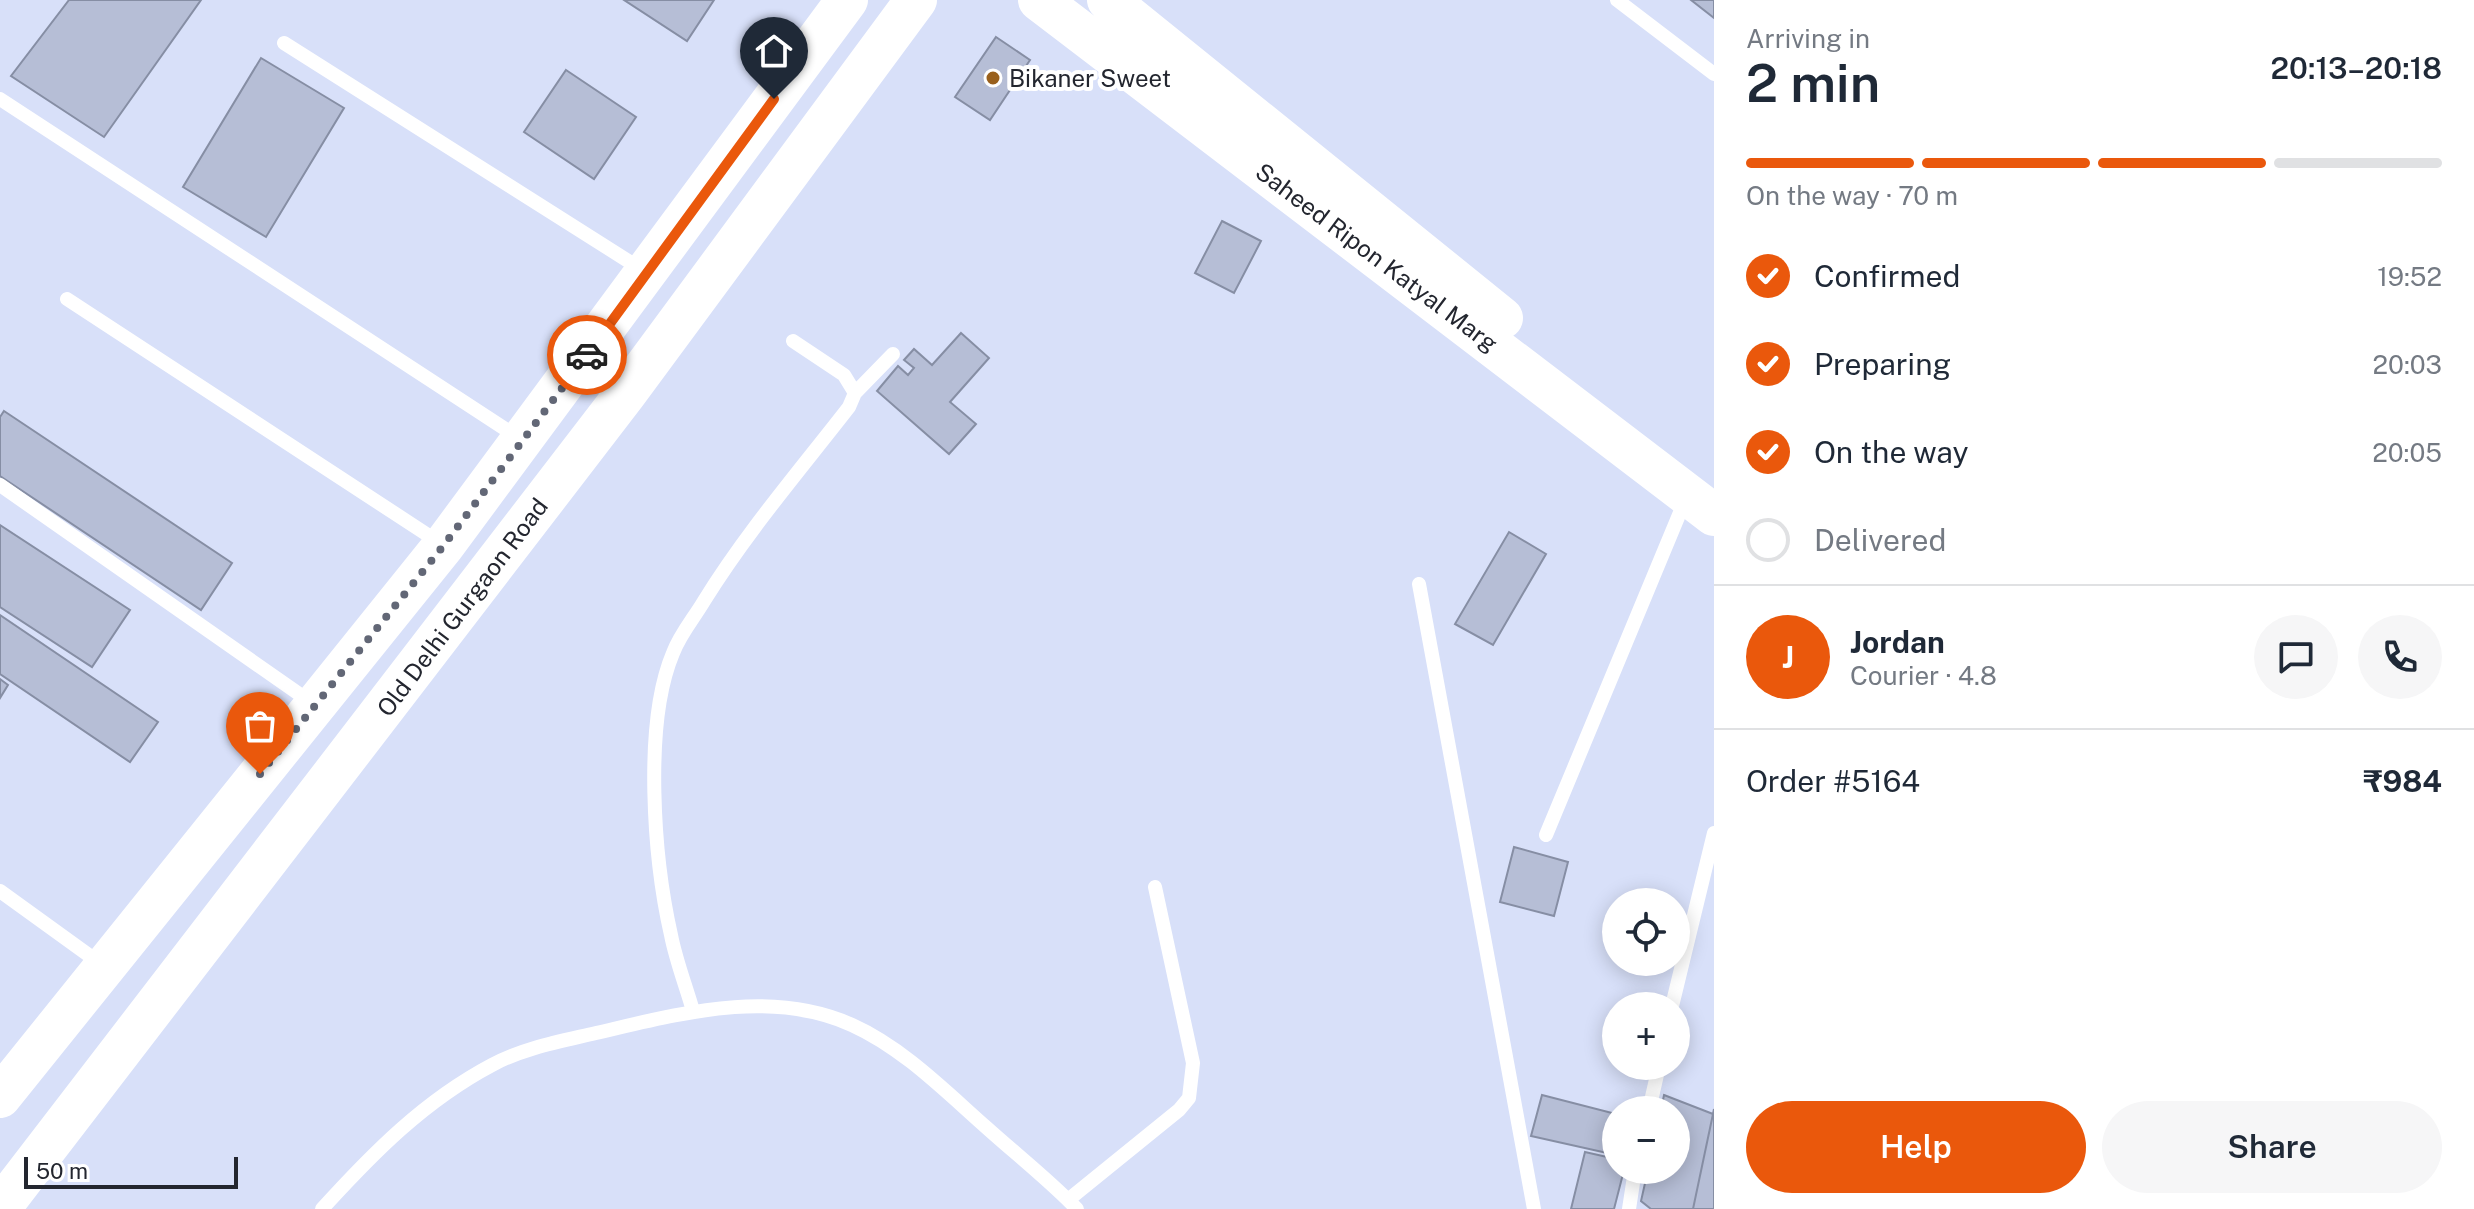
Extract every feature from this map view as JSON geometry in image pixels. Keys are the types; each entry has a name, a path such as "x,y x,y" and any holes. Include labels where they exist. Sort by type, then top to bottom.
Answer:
{"main road":[{"path":"0,1097 444,545 847,0"},
{"name":"Old Delhi Gurgaon Road","path":"0,1208 626,393 916,0"},
{"name":"Saheed Ripon Katyal Marg","path":"1039,0 1705,499"},
{"name":"Saheed Ripon Katyal Marg","path":"1108,0 1705,499"}],"lane":[{"path":"1617,0 1714,74"},
{"path":"284,43 648,273"},
{"path":"0,99 523,441"},
{"path":"67,299 444,545"},
{"path":"793,341 844,375 855,393"},
{"path":"693,1011 671,937 662,881 656,785 657,727 662,684 673,651 719,577 849,407 855,393 893,354"},
{"path":"0,485 315,705"},
{"path":"1546,835 1705,499"},
{"path":"1419,584 1534,1209"},
{"path":"1675,992 1714,833"},
{"path":"322,1209 381,1143 435,1100 494,1063 544,1046 693,1011 773,1006 809,1010 854,1026 916,1066 1073,1204 1189,1098 1193,1063 1155,887"},
{"path":"0,891 105,967"},
{"path":"1629,1209 1633,1184"}],"building":[{"path":"69,0 201,0 104,137 11,76"},
{"path":"624,0 714,0 687,41"},
{"path":"1691,0 1714,0 1714,18"},
{"name":"Bikaner Sweet","path":"996,37 1030,60 990,120 955,97"},
{"path":"261,58 344,108 266,237 183,187"},
{"path":"566,70 636,117 594,179 524,132"},
{"path":"1222,221 1261,241 1234,293 1195,273"},
{"path":"961,333 989,358 950,402 976,424 949,454 877,391 898,366 908,375 914,368 904,360 914,349 932,365"},
{"path":"4,411 232,563 201,610 0,476 0,417"},
{"path":"0,525 130,610 92,667 0,607"},
{"path":"1509,532 1546,554 1493,645 1455,624"},
{"path":"0,615 158,722 130,762 0,674"},
{"path":"0,679 8,685 0,698"},
{"path":"1514,847 1568,862 1554,916 1500,902"},
{"path":"1542,1095 1602,1110 1602,1152 1531,1136"},
{"path":"1690,1105 1713,1114 1693,1209 1651,1209 1641,1201 1645,1184 1690,1184"},
{"path":"1714,1109 1714,1209 1693,1209 1713,1114"},
{"path":"1585,1152 1602,1156 1602,1184 1620,1184 1614,1209 1571,1209"}],"way so far":[{"path":"260,774 444,545 587,355"}],"place":[{"name":"Bikaner Sweet","path":"993,78"}],"route":[{"path":"587,355 774,99"}]}
